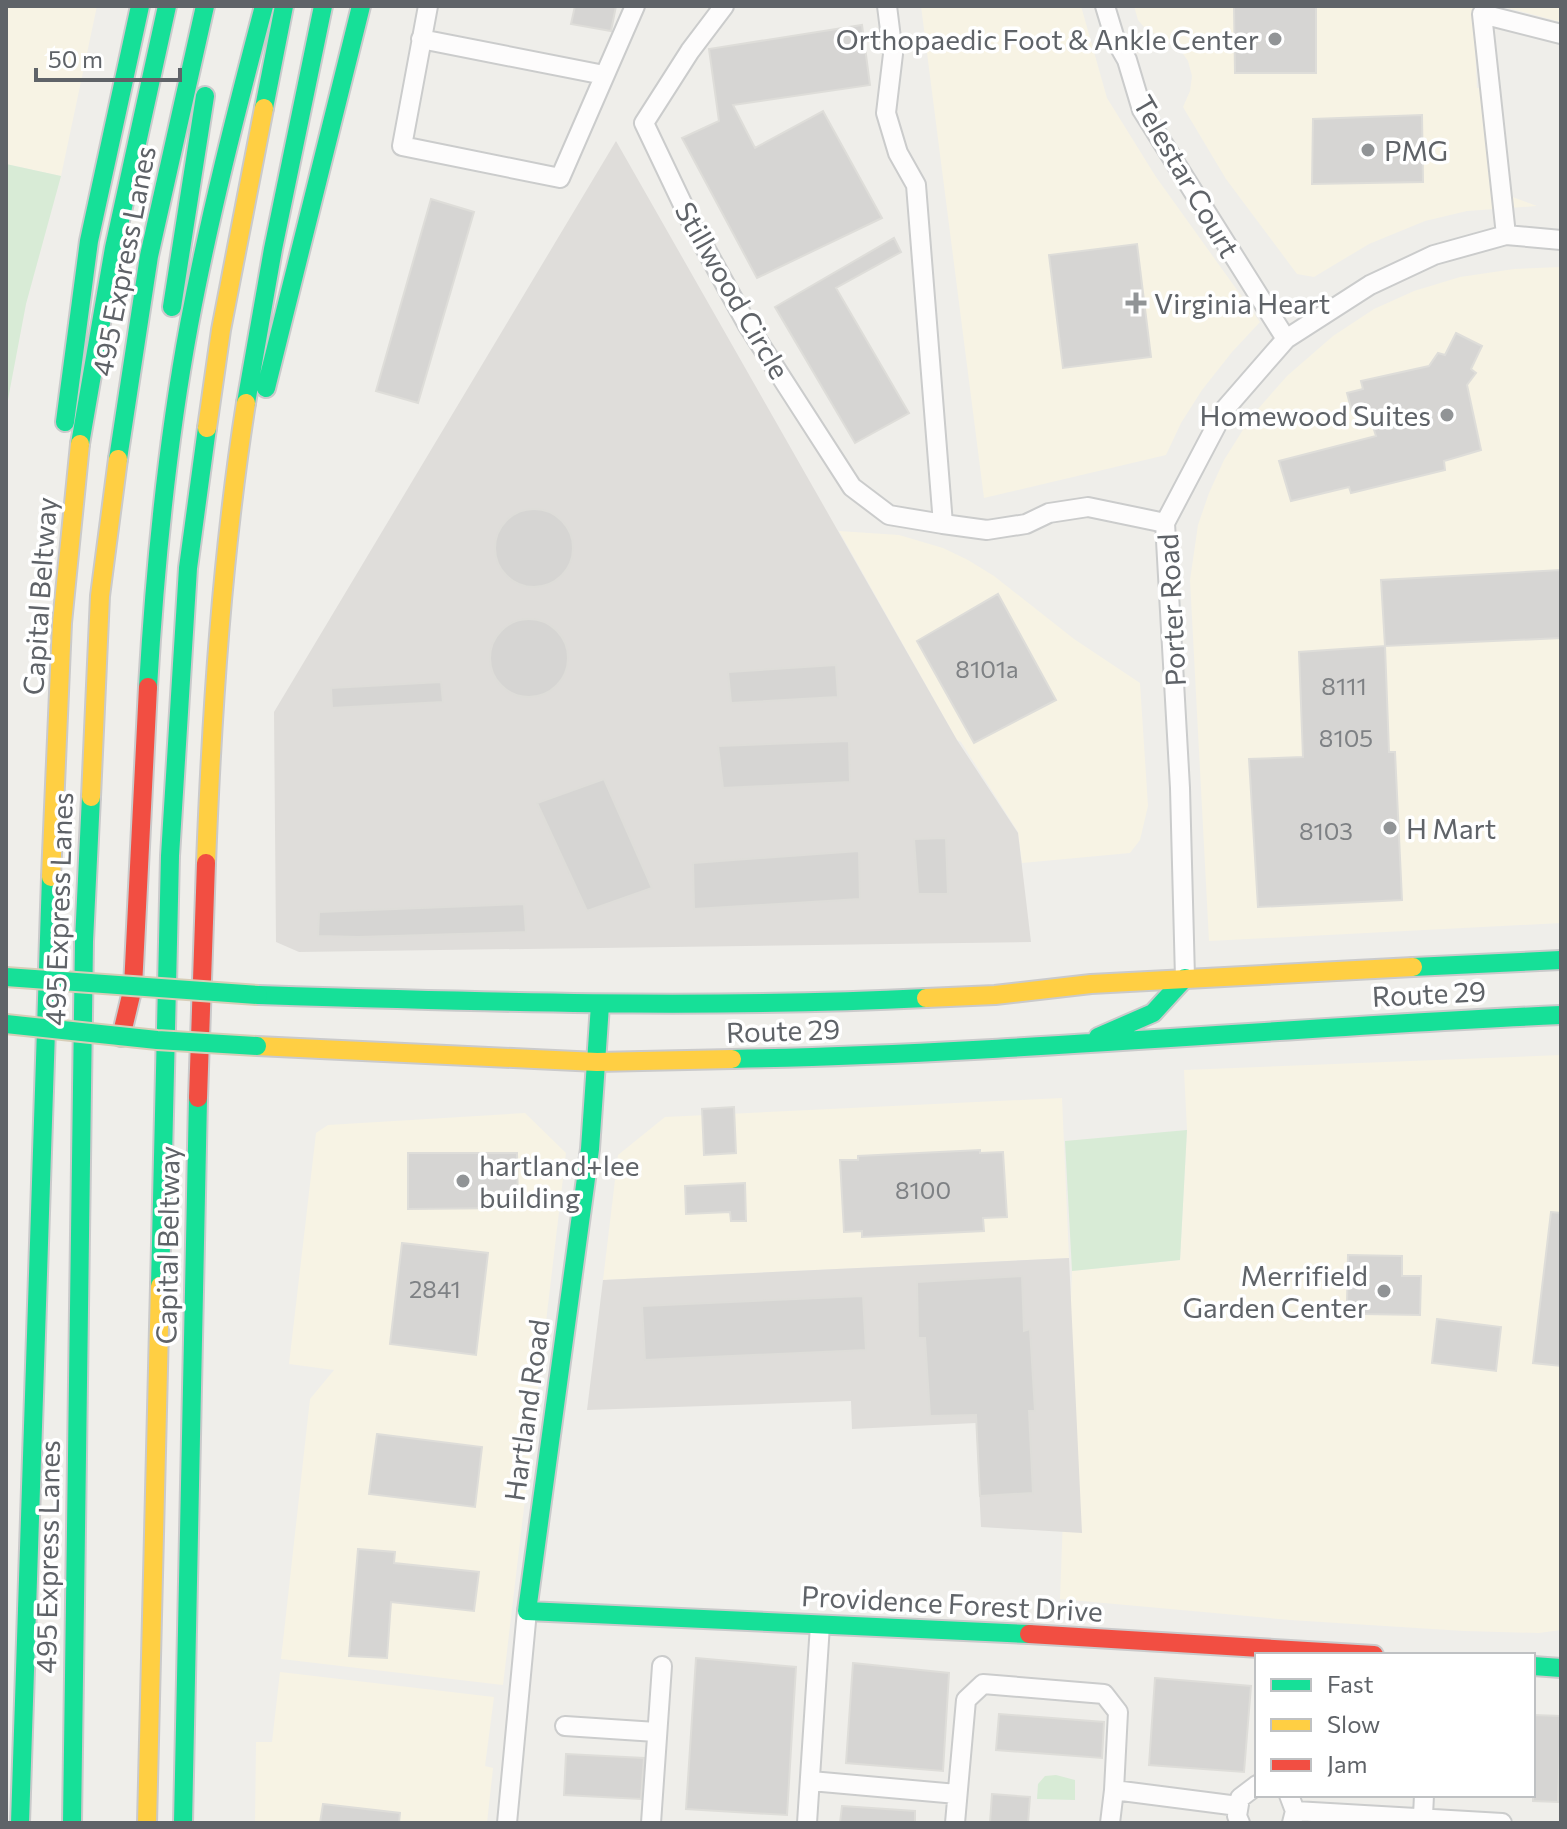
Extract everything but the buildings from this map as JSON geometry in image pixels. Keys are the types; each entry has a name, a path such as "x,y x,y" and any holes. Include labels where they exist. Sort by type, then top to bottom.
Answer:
{"main road":[{"path":"60,661 58,531 67,395 89,241 140,6"},
{"name":"Capital Beltway","path":"20,1823 60,661 74,492 94,365 115,246 167,6"},
{"name":"495 Express Lanes","path":"73,1823 84,941 100,596 126,396 149,256 205,6"},
{"path":"169,325 220,6"},
{"path":"121,1037 133,987 150,628 179,386 207,233 264,6"},
{"path":"147,1823 170,856 188,568 221,330 284,6"},
{"name":"Capital Beltway","path":"183,1823 197,1135 209,759 219,623 233,490 261,310 323,6"},
{"path":"233,490 274,362 361,6"},
{"path":"114,960 113,986 121,1037"},
{"name":"Route 29","path":"6,977 258,995 600,1005 805,1004 995,995 1091,984 1185,978 1561,960"},
{"path":"1079,1045 1153,1013 1185,978"},
{"name":"Hartland Road","path":"527,1611 590,1149 600,1005"},
{"name":"Route 29","path":"6,1024 121,1037 257,1046 597,1062 950,1053 1375,1023 1561,1015"},
{"name":"Providence Forest Drive","path":"527,1611 1311,1653"},
{"path":"1535,1666 1561,1668"}],"street":[{"path":"428,6 402,146 560,178 635,6"},
{"name":"Stillwood Circle","path":"724,6 690,51 644,123 694,228 747,324 852,487 889,515 987,530 1026,524 1049,513 1088,507 1165,523"},
{"path":"887,6 893,54 886,113 898,153 916,185 943,524"},
{"name":"Telestar Court","path":"1105,6 1115,39 1127,60 1142,110 1286,339"},
{"path":"1506,235 1482,14 1561,34"},
{"path":"421,39 604,75"},
{"name":"Porter Road","path":"1185,978 1180,788 1165,523 1225,409 1286,339 1370,285 1434,255 1506,235 1561,240"},
{"name":"Hartland Road","path":"507,1823 527,1611"},
{"path":"807,1823 820,1625"},
{"path":"651,1823 662,1666"},
{"path":"955,1823 966,1700 983,1684 1104,1694 1118,1712 1110,1823"},
{"path":"565,1726 656,1732"},
{"path":"811,1781 957,1794"},
{"path":"1114,1790 1239,1814 1245,1791 1255,1786"},
{"path":"1423,1816 1424,1797"},
{"path":"1292,1810 1502,1823"}],"shaded area":[{"path":"6,6 97,6 61,176 6,164"},
{"path":"921,6 1081,6 1107,98 1156,177 1260,322 1202,390 1166,455 984,498"},
{"path":"1134,6 1473,6 1477,88 1495,88 1502,193 1537,206 1467,211 1425,221 1369,244 1314,277 1297,274 1226,179 1183,107 1192,76 1188,61 1179,48 1144,27 1138,20"},
{"path":"1500,6 1561,6 1561,22"},
{"path":"616,141 957,740 1018,833 1031,942 299,952 276,942 274,712"},
{"path":"1561,267 1561,923 1209,941 1190,580 1198,525 1224,460 1251,417 1287,376 1333,336 1374,309 1414,291 1460,277 1514,269"},
{"path":"839,531 899,535 943,548 968,560 994,576 1074,639 1140,683 1148,806 1140,840 1130,853 1022,863 1018,832 957,740"},
{"name":"Merrifield Garden Center","path":"1561,1055 1561,1630 1539,1633 1464,1631 1290,1620 1060,1599 1072,1271 1180,1260 1187,1130 1184,1070"},
{"path":"1062,1098 1069,1258 603,1280 618,1155 665,1117"},
{"path":"525,1113 566,1153 503,1685 281,1659 310,1399 334,1370 289,1364 316,1133 328,1125"},
{"path":"1069,1258 1082,1533 981,1527 976,1423 852,1429 851,1401 587,1410 603,1280"},
{"path":"280,1672 494,1697 485,1766 493,1768 487,1823 255,1823 256,1742 272,1742"}],"green space":[{"path":"6,164 61,176 26,304 6,410"},
{"path":"1187,1130 1180,1260 1072,1271 1065,1141"},
{"path":"1056,1775 1075,1780 1075,1800 1037,1799 1038,1784 1045,1776"}],"traffic: fast":[{"path":"65,422 89,241 140,6"},
{"path":"80,444 114,248 167,6"},
{"path":"118,459 149,256 205,6"},
{"path":"148,687 163,505 181,370 214,205 264,6"},
{"path":"264,108 284,6"},
{"path":"246,403 273,249 323,6"},
{"path":"266,388 361,6"},
{"path":"172,307 205,96"},
{"path":"160,1286 170,856 188,568 207,428"},
{"path":"72,1823 84,941 91,797"},
{"path":"20,1823 51,877"},
{"path":"1413,967 1561,960"},
{"path":"6,977 258,995"},
{"path":"1098,1037 1153,1013 1185,978"},
{"path":"258,995 675,1004 926,998"},
{"path":"600,1005 590,1149 527,1611 1029,1634"},
{"path":"732,1059 939,1052 1561,1015"},
{"path":"6,1024 157,1040 257,1046"},
{"path":"183,1823 198,1098"},
{"path":"1535,1666 1561,1668"}],"traffic: slow":[{"path":"207,428 221,330 264,108"},
{"path":"206,863 219,632 230,517 246,403"},
{"path":"51,877 62,623 80,444"},
{"path":"91,797 100,596 118,459"},
{"path":"926,998 995,995 1091,984 1413,967"},
{"path":"257,1046 597,1062 732,1059"},
{"path":"147,1823 160,1286"}],"traffic: jam":[{"path":"121,1037 133,987 148,687"},
{"path":"198,1098 206,863"},
{"path":"1029,1634 1341,1653"}],"place":[{"name":"Orthopaedic Foot & Ankle Center","path":"1275,39"},
{"name":"PMG","path":"1368,150"},
{"name":"Virginia Heart","path":"1136,303"},
{"name":"Homewood Suites","path":"1447,415"},
{"name":"H Mart","path":"1390,828"},
{"name":"hartland+lee building","path":"463,1181"},
{"name":"Merrifield Garden Center","path":"1384,1291"}]}
